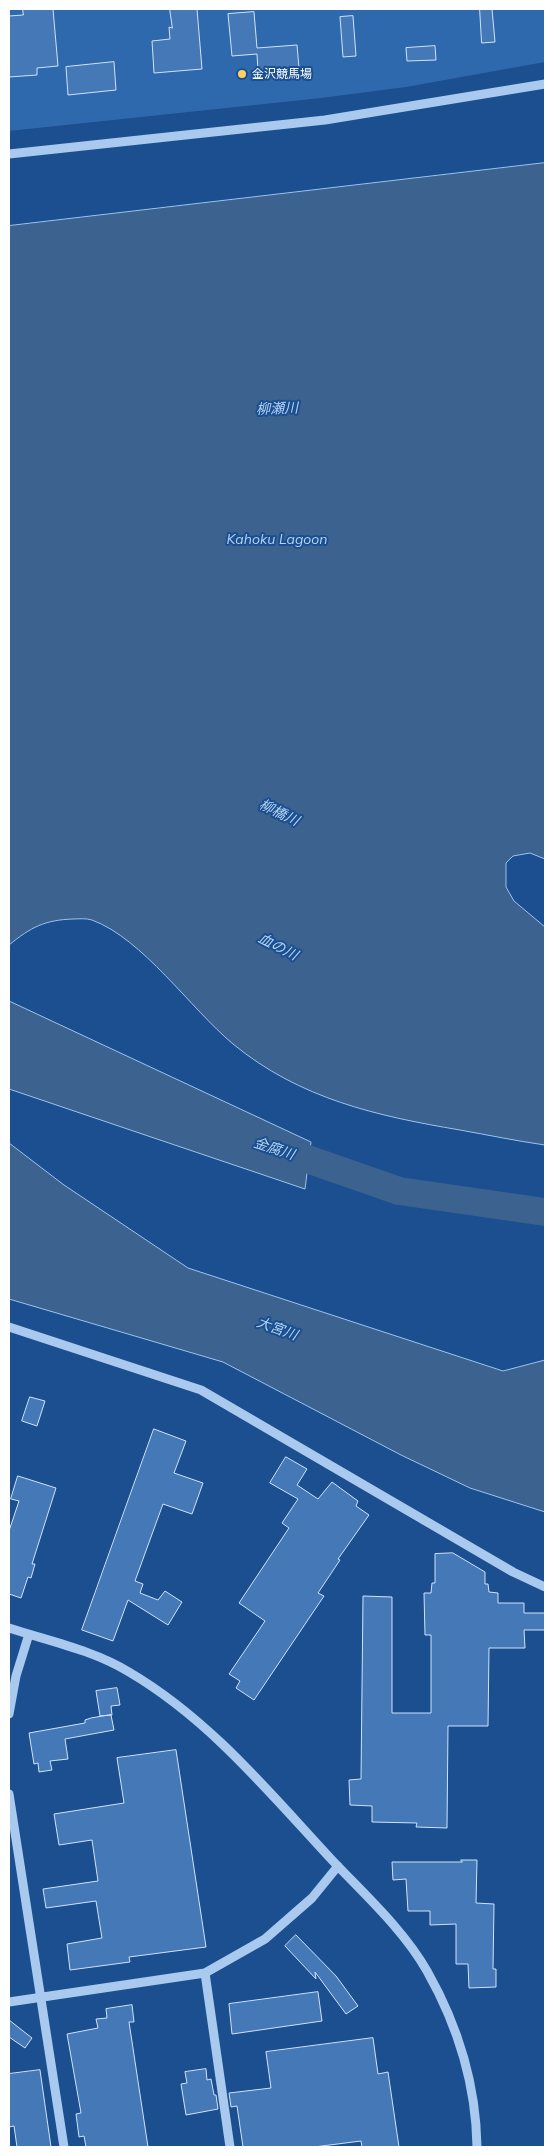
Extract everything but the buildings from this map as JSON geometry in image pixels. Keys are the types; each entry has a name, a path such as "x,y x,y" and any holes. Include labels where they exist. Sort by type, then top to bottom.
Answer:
{"street":[{"path":"9,154 325,120 545,84"},
{"path":"9,1328 201,1390 513,1572 545,1586"},
{"path":"9,1628 90,1654 127,1670 168,1696 212,1733 404,1939 426,1970 460,2044 472,2088 477,2147"},
{"path":"9,1714 16,1676 29,1634"},
{"path":"9,1794 64,2147"},
{"path":"9,2002 205,1973 265,1939 312,1898 338,1866"},
{"path":"205,1973 230,2147"}],"shaded area":[{"name":"金沢競馬場","path":"9,9 545,9 545,62 406,87 321,98 9,131"}],"water":[{"name":"Kahoku Lagoon","path":"545,163 545,859 530,853 513,856 506,863 506,887 514,901 545,927 545,1145 429,1125 369,1111 312,1092 285,1079 233,1044 130,942 111,929 92,920 73,919 46,923 24,933 9,945 9,226"},
{"path":"9,1001 311,1142 305,1189 9,1089"},
{"name":"大宮川","path":"9,1143 64,1185 188,1268 503,1371 545,1360 545,1512 470,1488 401,1455 223,1362 9,1299"}],"waterway":[{"name":"金腐川","path":"273,1147 399,1191 545,1212"}],"place":[{"name":"金沢競馬場","path":"242,74"}],"water label":[{"name":"柳瀬川","path":"277,409"},
{"name":"柳橋川","path":"279,813"},
{"name":"血の川","path":"278,947"}]}
